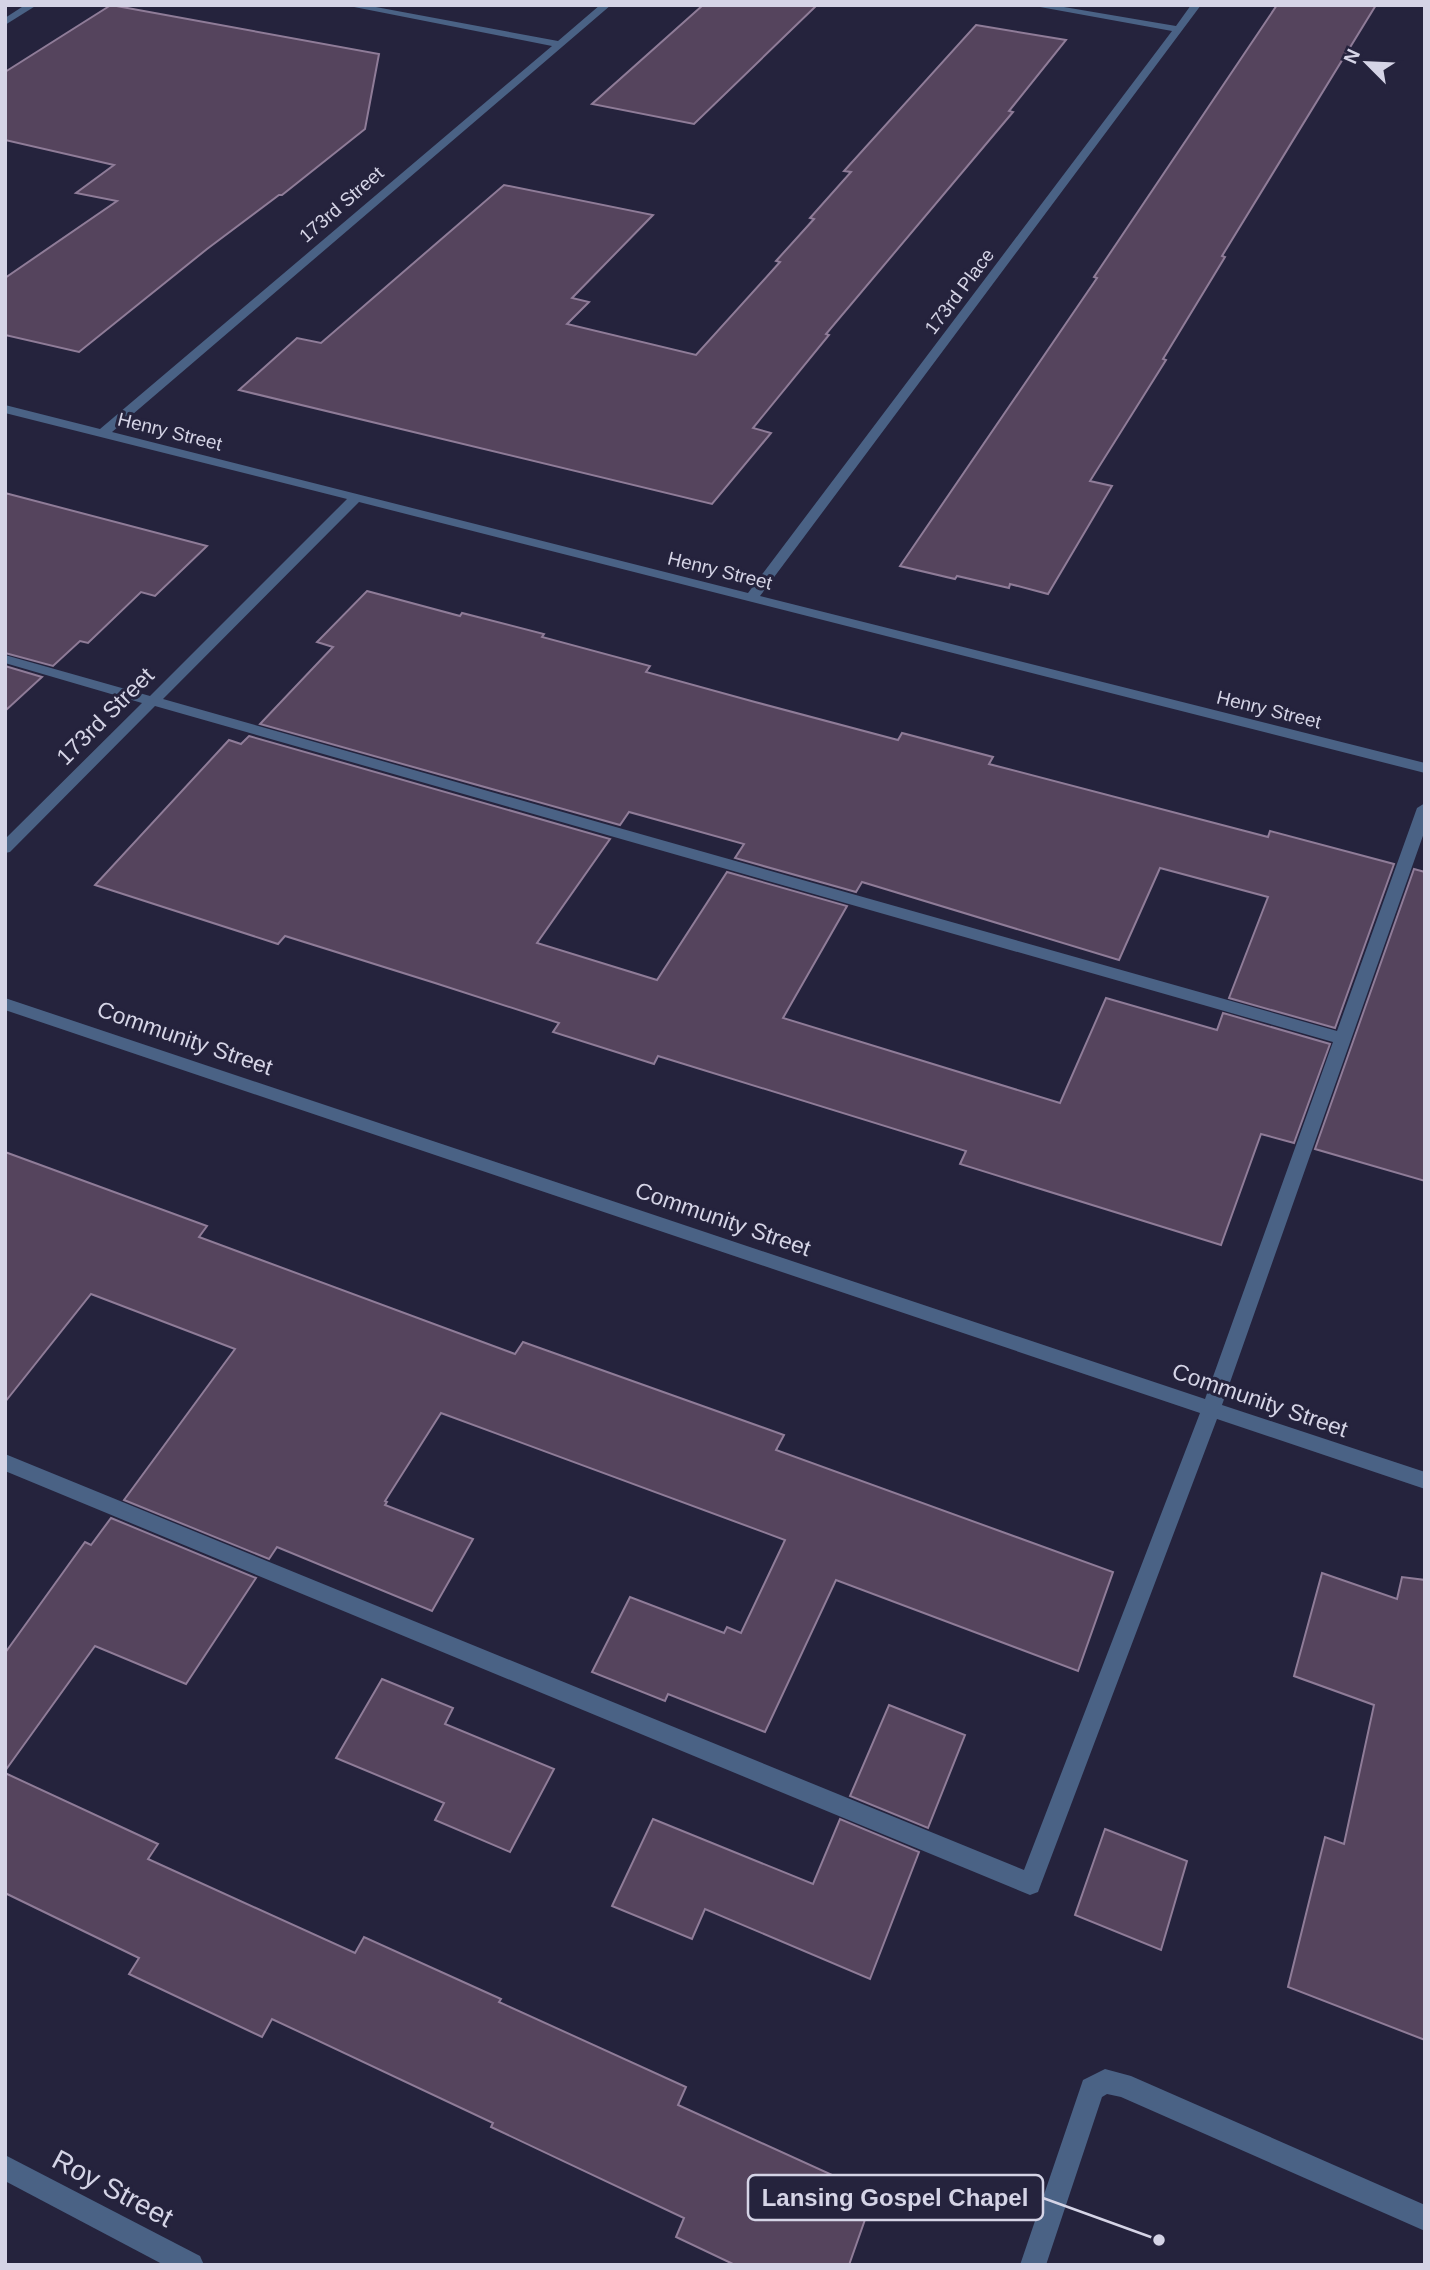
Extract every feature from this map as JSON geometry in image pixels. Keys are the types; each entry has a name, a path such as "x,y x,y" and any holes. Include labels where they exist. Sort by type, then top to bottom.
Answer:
{"street":[{"path":"5,22 32,5"},
{"path":"349,5 558,44"},
{"name":"173rd Street","path":"102,434 606,5"},
{"path":"1034,5 1178,29"},
{"name":"173rd Place","path":"751,598 1196,5"},
{"name":"Henry Street","path":"5,409 1425,768"},
{"name":"173rd Street","path":"5,848 356,498"},
{"path":"5,659 1343,1039"},
{"path":"5,1462 1030,1884 1211,1409 1425,808"},
{"name":"Community Street","path":"5,1004 1425,1481"},
{"path":"1033,2265 1092,2089 1105,2081 1122,2085 1425,2218"},
{"name":"Roy Street","path":"5,2167 191,2265"}],"building":[{"path":"111,5 379,54 365,129 282,195 207,249 79,352 5,335 5,278 117,201 76,193 114,165 5,140 5,72"},
{"path":"703,5 817,5 694,124 592,104"},
{"path":"1277,5 1376,5 1222,256 1225,257 1163,359 1166,360 1090,481 1112,486 1048,594 1010,584 1009,588 900,566 1097,278 1094,277"},
{"path":"976,25 1066,40 1009,111 1013,112 826,334 829,335 753,428 771,433 712,504 239,390 297,338 321,343 504,185 653,215 572,298 589,302 567,324 696,355 780,262 776,261 851,172 844,171"},
{"path":"5,493 207,546 155,596 141,592 88,643 80,641 53,666 5,653"},
{"path":"367,591 460,616 462,613 544,634 542,637 650,666 646,672 755,702 898,740 902,733 993,757 989,764 1268,837 1270,831 1394,864 1335,1028 1229,998 1268,897 1160,868 1119,960 862,882 856,892 735,858 744,844 629,812 620,825 260,724 333,647 317,642"},
{"path":"5,666 42,677 5,711"},
{"path":"249,736 610,839 537,943 657,980 727,872 847,906 783,1018 1060,1103 1106,998 1217,1030 1223,1013 1330,1044 1294,1143 1261,1134 1221,1245 960,1164 966,1151 658,1056 654,1064 553,1032 559,1023 435,983 285,936 278,944 95,885 229,740 241,744"},
{"path":"1414,869 1425,872 1425,1181 1315,1149"},
{"path":"5,1152 207,1226 199,1237 515,1354 523,1342 784,1435 776,1450 1113,1572 1078,1671 836,1580 765,1732 668,1694 665,1701 592,1672 630,1597 724,1633 727,1627 741,1633 785,1540 441,1413 385,1501 385,1505 473,1539 432,1611 277,1547 269,1559 124,1500 235,1349 91,1294 5,1402"},
{"path":"111,1518 256,1578 186,1684 95,1646 5,1771 5,1653 85,1542 91,1545"},
{"path":"1322,1573 1397,1599 1402,1577 1425,1580 1425,2040 1288,1987 1325,1837 1344,1844 1374,1705 1294,1676"},
{"path":"382,1679 453,1708 445,1724 554,1769 510,1852 435,1820 444,1803 336,1758"},
{"path":"889,1705 965,1735 928,1828 850,1796"},
{"path":"5,1773 158,1844 148,1859 355,1953 364,1937 501,1999 499,2002 686,2087 678,2105 874,2194 849,2265 735,2265 676,2237 684,2218 491,2127 493,2123 272,2019 262,2037 129,1974 139,1958 5,1893"},
{"path":"653,1819 813,1884 840,1819 919,1852 870,1979 705,1909 692,1939 612,1906"},
{"path":"1105,1829 1187,1861 1161,1950 1075,1915"}],"place":[{"name":"Lansing Gospel Chapel","path":"1159,2240"}]}
